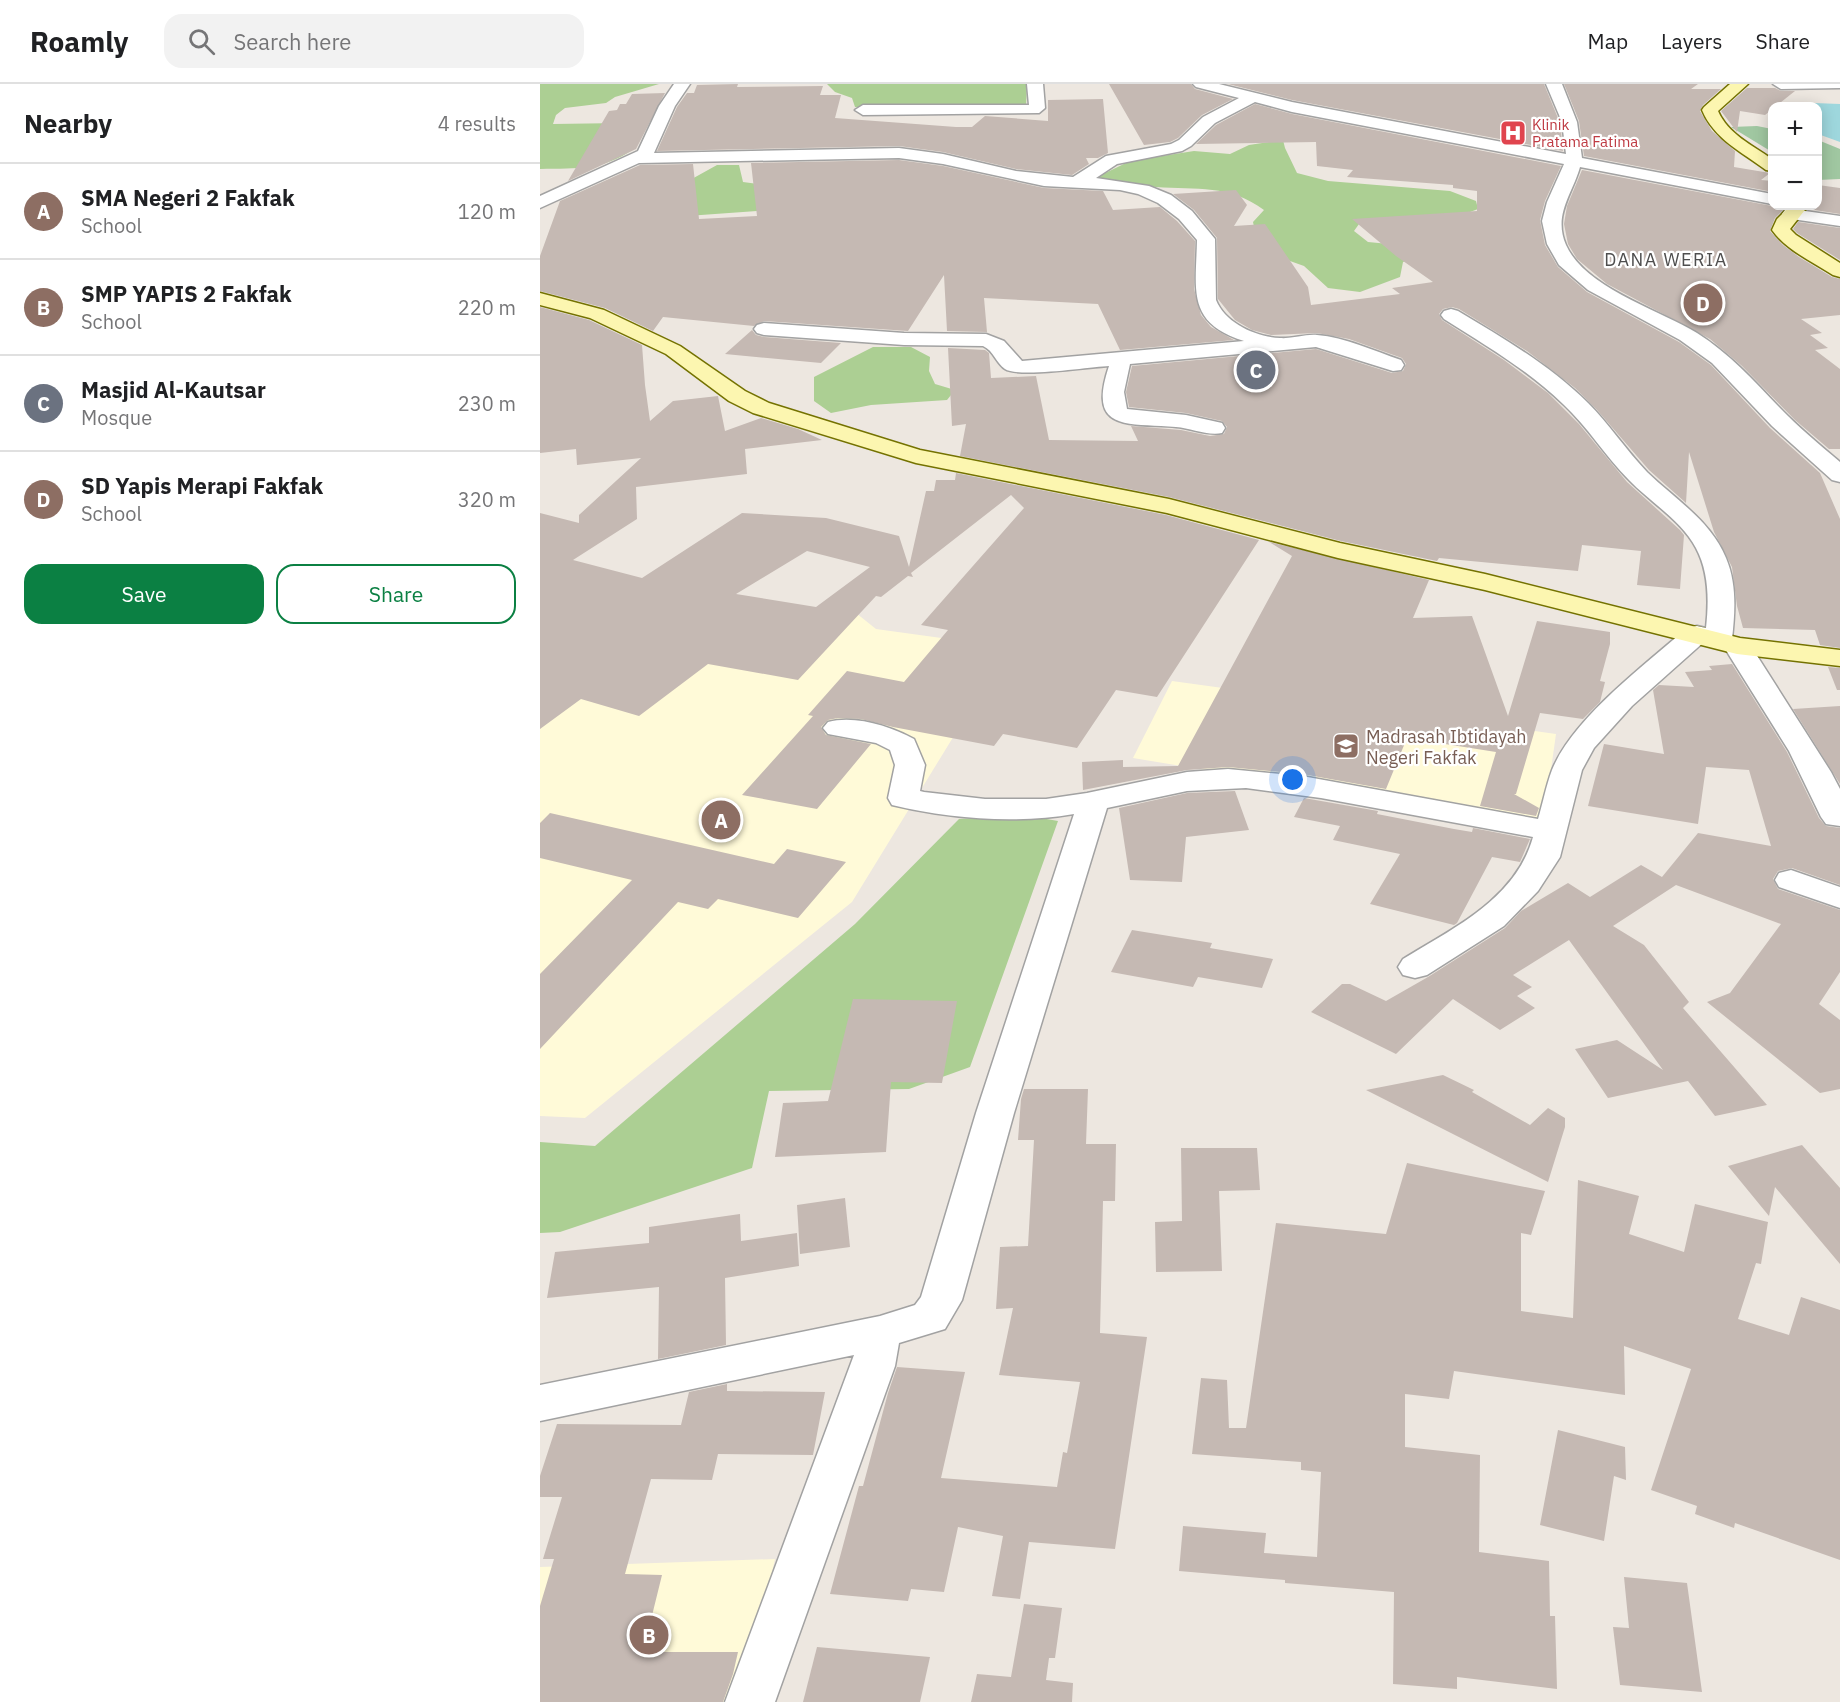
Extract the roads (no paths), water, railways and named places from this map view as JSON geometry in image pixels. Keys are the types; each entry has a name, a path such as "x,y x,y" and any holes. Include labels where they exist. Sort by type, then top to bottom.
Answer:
{"main road":[{"path":"1740,84 1710,110 1713,119 1724,132 1768,163"},
{"path":"1795,210 1783,223 1781,230 1790,239 1840,271"},
{"path":"540,299 597,314 673,350 737,396 761,408 878,446 962,466 1169,506 1328,547 1485,582 1718,640 1840,658"}],"street":[{"path":"640,158 648,149 667,106 682,84"},
{"path":"863,110 1033,110 1037,108 1035,84"},
{"path":"1201,84 1251,98 1768,198"},
{"path":"1554,84 1562,96 1571,128 1574,161 1555,200 1551,214 1553,234 1564,258 1592,284 1685,334 1712,352 1740,376 1776,416 1840,475"},
{"path":"1781,84 1839,84"},
{"path":"1079,181 1112,160 1176,148 1185,143 1209,120 1251,98"},
{"path":"540,203 640,158 899,153 941,158 1023,177 1137,188 1172,202 1206,239 1206,300 1208,310 1215,319 1236,331 1278,344"},
{"path":"1795,210 1840,221"},
{"path":"1451,315 1521,361 1572,400 1637,474 1700,535 1715,559 1719,577 1723,605 1718,640 1799,742 1827,791 1837,817"},
{"path":"764,329 904,339 986,340 997,345 1009,361 1017,366 1120,360 1278,344 1323,342 1393,365"},
{"path":"1120,360 1113,390 1114,410 1117,414 1128,417 1183,421 1214,428"},
{"path":"1415,967 1492,919 1526,884 1544,857 1567,770 1581,744 1622,700 1718,640"},
{"path":"838,728 884,735 903,745 910,765 903,798 953,806 1003,810 1066,806 1135,791 1226,778 1337,792 1552,831"},
{"path":"540,1403 880,1333 930,1317 941,1300 995,1113 1094,801"},
{"path":"1791,880 1840,898"},
{"path":"750,1702 873,1366 880,1333"}],"water":[{"path":"1822,103 1840,104 1840,142 1822,135"}],"place":[{"name":"Klinik Pratama Fatima","path":"1513,133"},
{"name":"SD Yapis Merapi Fakfak","path":"1703,303"},
{"name":"Masjid Al-Kautsar","path":"1256,370"},
{"name":"Madrasah Ibtidayah Negeri Fakfak","path":"1346,746"},
{"name":"SMA Negeri 2 Fakfak","path":"721,820"},
{"name":"SMP YAPIS 2 Fakfak","path":"649,1635"}],"district":[{"name":"DANA WERIA","path":"1666,259"}]}
